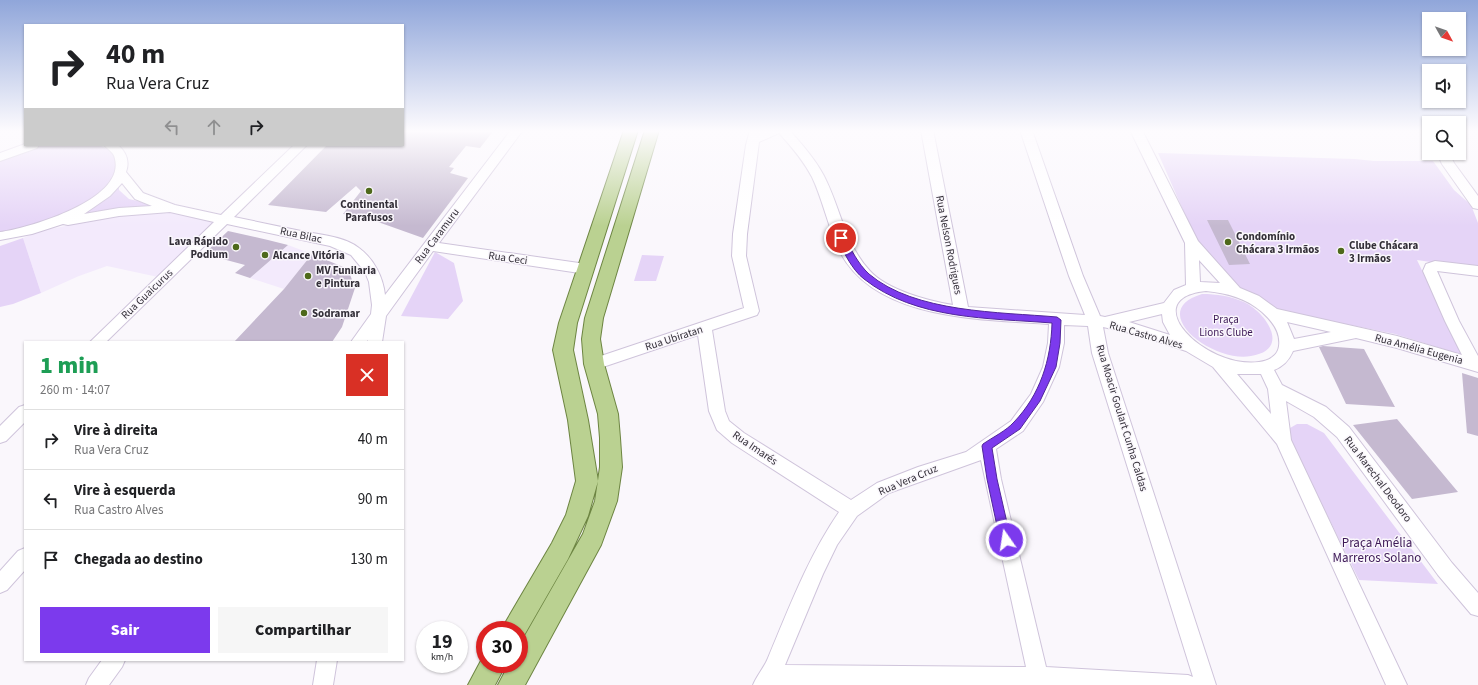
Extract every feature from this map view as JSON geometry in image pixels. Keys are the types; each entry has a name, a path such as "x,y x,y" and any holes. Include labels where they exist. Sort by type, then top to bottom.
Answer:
{"main road":[{"path":"517,621 560,551 577,516 587,481 579,427 563,350 568,323 621,162"},
{"path":"511,685 593,538 606,501 611,467 610,438 608,414 594,364 592,339 594,318 642,162"},
{"path":"481,685 488,673"}],"street":[{"path":"0,236 48,225 68,217 93,203 111,188 121,173 122,162"},
{"name":"Rua Guaicurus","path":"98,341 283,162"},
{"name":"Rua Caramuru","path":"359,341 493,162"},
{"name":"Rua Ubiratan","path":"594,364 752,311 739,256 740,234 751,162"},
{"name":"Rua Castro Alves","path":"809,162 818,177 846,250 866,276 890,291 925,305 962,312 1099,322 1136,329 1190,347"},
{"name":"Rua Nelson Rodrigues","path":"934,162 962,312"},
{"name":"Rua Moacir Goulart Cunha Caldas","path":"1037,162 1076,276 1099,322 1100,353 1206,685"},
{"path":"1152,162 1192,243 1236,291"},
{"path":"1447,162 1478,205"},
{"name":"Rua Bilac","path":"121,173 139,196 172,209 225,218 333,242 355,251 371,269 379,288 379,314 375,341"},
{"name":"Rua Bilac","path":"48,225 119,212 172,209"},
{"path":"0,241 29,230"},
{"path":"1192,243 1193,287"},
{"name":"Rua Ceci","path":"429,246 586,269"},
{"path":"1476,365 1452,321 1430,271 1431,267 1435,266 1478,271"},
{"path":"1193,287 1220,287 1236,291 1257,301 1275,314 1283,325 1288,336 1288,346 1284,355 1277,362 1265,367 1251,369 1219,363 1190,347 1179,337 1172,326 1169,315 1170,306 1174,298 1182,291 1193,287"},
{"name":"Rua Castro Alves","path":"1099,322 1155,311 1170,306"},
{"name":"Rua Amélia Eugenia","path":"1275,314 1360,333 1476,365"},
{"name":"Rua Vera Cruz","path":"767,680 815,570 831,539 851,510 883,488 918,474 971,457 1017,426 1037,398 1051,367 1056,343 1057,320"},
{"name":"Rua Imarés","path":"704,328 717,411 724,425 738,438 851,510"},
{"name":"Rua Amélia Eugenia","path":"1288,346 1360,333"},
{"path":"1219,363 1283,440 1397,685"},
{"path":"1265,367 1276,389 1283,440"},
{"name":"Rua Marechal Deodoro","path":"1276,389 1320,412 1343,432 1445,569 1478,607"},
{"path":"0,436 24,413"},
{"path":"987,446 992,479 1038,677"},
{"path":"0,584 24,557"},
{"path":"95,683 114,661"},
{"path":"322,685 327,661"},
{"path":"767,680 1038,677 1188,685"}],"shaded area":[{"path":"174,211 219,220 158,277 107,266 79,276 41,293 23,238 40,231 120,215"},
{"path":"288,245 312,254 284,289 250,278"}],"green space":[{"path":"0,162 116,162 114,177 104,189 89,201 71,211 31,226 0,232"},
{"name":"Clube Chácara 3 Irmãos","path":"1162,162 1434,162 1454,190 1471,205 1478,223 1478,269 1417,260 1463,355 1395,334 1277,310 1238,288 1197,242"},
{"path":"119,185 119,190 129,199 158,206 73,218"},
{"path":"23,238 41,293 13,304 0,307 0,246"},
{"path":"435,252 454,263 463,301 448,319 401,316"},
{"path":"642,255 664,256 656,281 634,281"},
{"name":"Praça Lions Clube","path":"1202,294 1229,297 1253,307 1267,322 1271,331 1272,339 1270,347 1263,352 1251,356 1235,356 1219,352 1203,344 1190,334 1182,323 1180,312 1186,302"},
{"name":"Praça Amélia Marreros Solano","path":"1297,424 1307,424 1324,433 1438,584 1359,580 1287,433 1290,428"}],"building":[{"name":"Continental Parafusos","path":"310,162 453,162 449,167 454,168 450,173 468,178 423,238 364,217 343,214 361,191 356,186 326,212 268,205"},
{"name":"Condomínio Chácara 3 Irmãos","path":"1207,220 1228,220 1250,264 1229,265"},
{"name":"Lava Rápido Podium","path":"228,231 288,245 250,278 235,273 245,265 204,254"},
{"name":"Sodramar","path":"312,254 348,269 355,288 342,327 333,341 235,341 284,289"},
{"path":"1319,347 1364,349 1395,407 1346,404"},
{"path":"1462,373 1478,378 1478,436 1467,433"},
{"path":"1397,419 1458,492 1412,499 1353,425"}],"place":[{"name":"Continental Parafusos","path":"369,191"},
{"name":"Condomínio Chácara 3 Irmãos","path":"1228,242"},
{"name":"Lava Rápido Podium","path":"236,247"},
{"name":"Clube Chácara 3 Irmãos","path":"1341,251"},
{"name":"Alcance Vitória","path":"265,255"},
{"name":"MV Funilaria e Pintura","path":"308,276"},
{"name":"Sodramar","path":"304,313"}],"route":[{"path":"841,238 846,250 866,276 890,291 925,305 962,312 1057,320 1056,343 1051,367 1037,398 1017,426 987,446 992,479 1006,540"}]}
